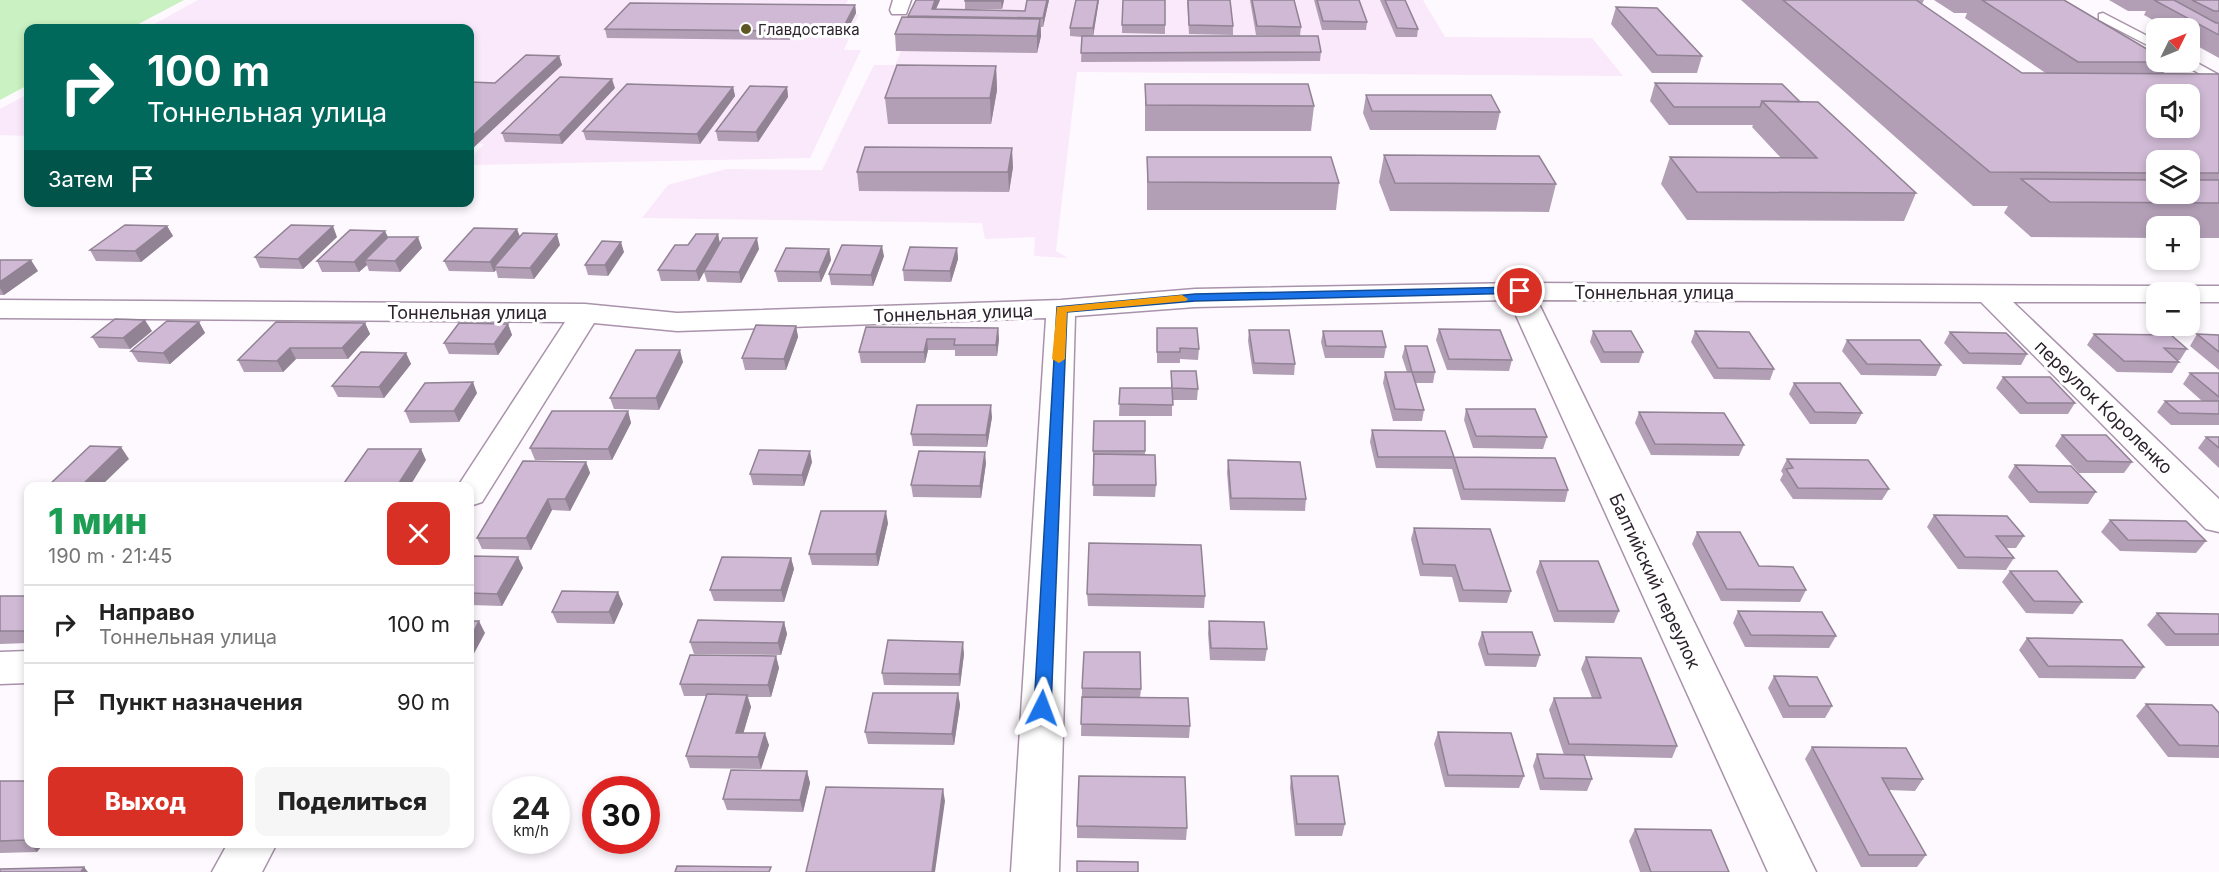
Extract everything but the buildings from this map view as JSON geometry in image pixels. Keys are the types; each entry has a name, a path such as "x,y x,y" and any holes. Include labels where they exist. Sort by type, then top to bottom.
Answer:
{"street":[{"name":"Тоннельная улица","path":"0,309 585,313 677,322 1061,309 1195,298 1520,291 2146,294"},
{"name":"Балтийский переулок","path":"1520,291 1792,872"},
{"name":"переулок Короленко","path":"1989,294 2219,520"},
{"path":"2200,294 2219,294"},
{"path":"1035,872 1061,309"},
{"path":"474,488 585,313"},
{"path":"0,668 24,667"},
{"path":"236,872 251,848"}],"lane":[{"path":"2103,17 2146,40"},
{"path":"2200,70 2219,80"}],"shaded area":[{"path":"198,0 848,0 840,14 859,14 844,50 861,50 810,158 474,165 474,154 484,144 474,143 474,24 154,24"},
{"path":"923,0 1423,0 1445,37 1592,38 1623,76 1077,72 1056,251 1068,258 1034,256 1035,237 985,239 982,223 642,218 668,185 726,169 822,170 874,65 895,65"},
{"path":"24,96 24,136 0,135 0,109"}],"green space":[{"path":"0,0 184,0 139,24 24,24 24,87 0,100"}],"slow traffic":[{"path":"1059,359 1061,309 1182,299"}],"place":[{"name":"Главдоставка","path":"746,29"}],"route":[{"path":"1042,708 1061,309 1195,298 1520,291"}]}
